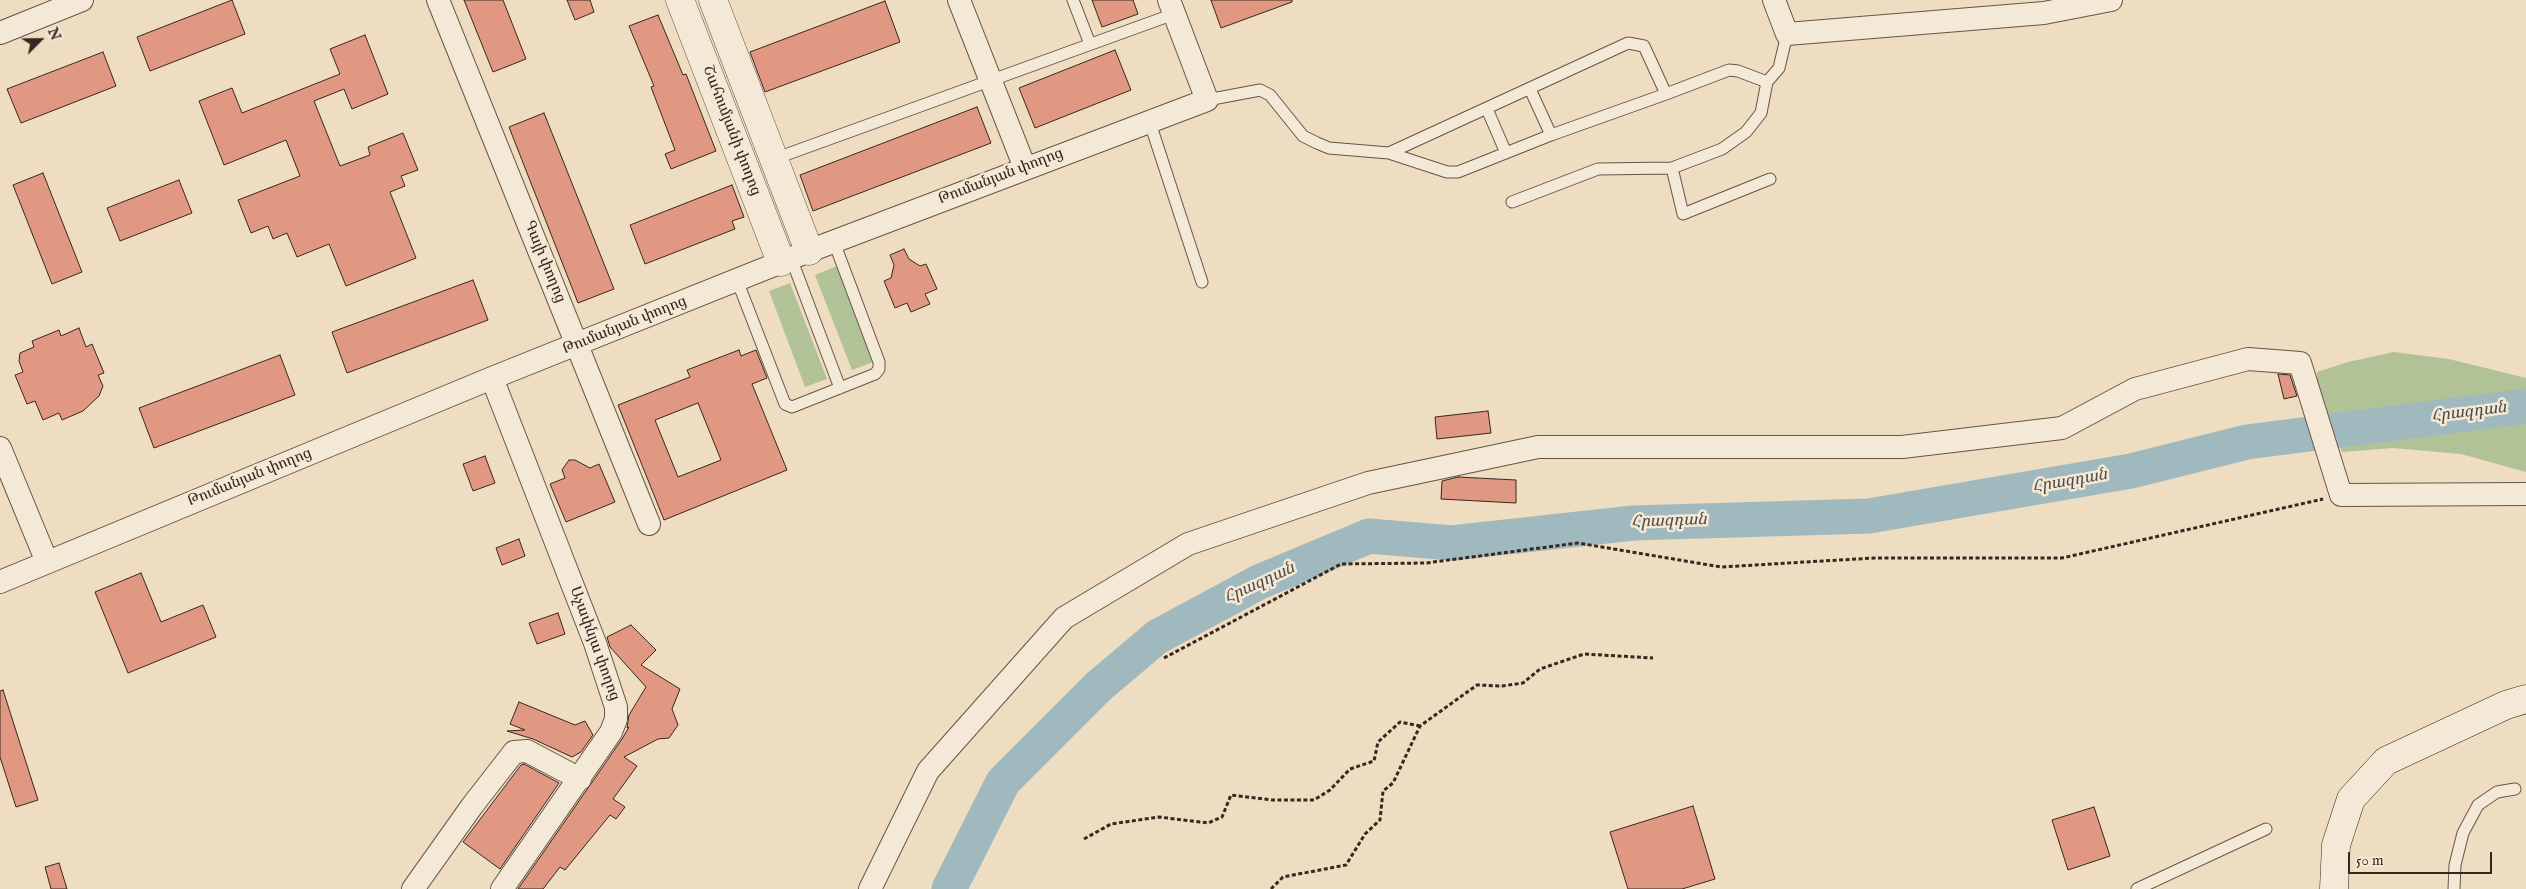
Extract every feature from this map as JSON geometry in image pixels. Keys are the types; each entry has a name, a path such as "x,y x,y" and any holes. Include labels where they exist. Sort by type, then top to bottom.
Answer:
{"street":[{"path":"0,33 82,0"},
{"name":"Գայի փողոց","path":"438,0 649,524"},
{"name":"Շահումյանի փողոց","path":"680,0 804,253"},
{"name":"Շահումյանի փողոց","path":"713,0 774,159 804,253"},
{"path":"959,0 1025,168"},
{"path":"1774,0 1787,34 2111,0"},
{"path":"1172,7 1207,100"},
{"name":"Թումանյան փողոց","path":"0,582 492,378 577,346 736,280 1149,120 1207,100"},
{"path":"870,889 928,771 1064,618 1188,544 1368,483 1538,447 1902,448 2062,428 2135,389 2248,359 2300,363 2340,495 2526,494"},
{"name":"Աչափնյա փողոց","path":"492,378 614,695 616,719 611,732 580,779 502,889"},
{"path":"0,448 47,562"},
{"path":"2334,889 2336,845 2351,799 2386,761 2506,705 2526,700"},
{"path":"414,889 472,806 514,752 527,751 580,779"}],"lane":[{"path":"1073,0 1090,44"},
{"path":"774,159 1090,44 1172,7"},
{"path":"1512,202 1598,169 1672,168 1722,149 1746,132 1761,113 1766,82 1779,68 1787,34"},
{"path":"1389,153 1628,43 1644,46 1666,94"},
{"path":"1207,100 1260,90 1270,95 1303,136 1328,148 1389,153 1447,172 1458,172 1551,135 1729,70 1738,71 1766,82"},
{"path":"1530,89 1551,135"},
{"path":"1487,109 1506,153"},
{"path":"1149,120 1202,282"},
{"path":"1672,168 1683,214 1770,179"},
{"path":"736,280 785,404 792,407 875,374 879,369 879,362 804,253"},
{"path":"804,253 840,388"},
{"path":"2454,889 2455,865 2462,833 2478,805 2497,792 2515,790"},
{"path":"2137,889 2266,829"}],"path":[{"path":"1164,658 1341,564 1426,563 1578,543 1721,567 1874,558 2062,558 2340,495"},
{"path":"1271,889 1283,877 1346,865 1365,834 1380,820 1383,791 1393,783 1420,726 1477,685 1502,686 1523,683 1540,669 1584,654 1653,658"},
{"path":"1084,839 1111,824 1159,817 1208,823 1222,817 1231,795 1272,800 1314,800 1330,790 1350,770 1374,761 1378,742 1400,722 1420,726"}],"green space":[{"path":"837,266 873,362 852,370 815,275"},
{"path":"790,283 827,379 805,387 769,291"},
{"path":"2394,352 2449,359 2526,378 2526,472 2461,454 2393,448 2342,452 2317,392 2317,372 2348,362"}],"building":[{"path":"232,0 245,34 150,71 137,37"},
{"path":"464,0 503,0 526,59 493,72"},
{"path":"567,0 590,0 594,12 575,20"},
{"path":"1092,0 1133,0 1138,14 1102,27"},
{"path":"1211,0 1292,0 1292,2 1221,28"},
{"path":"885,1 900,42 765,92 750,52"},
{"path":"658,15 683,75 686,74 716,151 671,169 665,154 675,150 651,87 654,86 629,26"},
{"path":"365,35 388,94 352,109 344,89 314,101 340,166 370,155 368,147 403,133 418,170 401,176 405,186 390,192 416,258 346,286 329,244 297,257 287,233 273,239 268,226 251,233 238,200 300,176 286,140 224,165 199,101 232,88 242,113 340,74 330,49"},
{"path":"1115,50 1131,90 1035,128 1019,88"},
{"path":"103,52 116,86 21,123 7,89"},
{"path":"977,107 991,143 813,211 800,175"},
{"path":"544,113 614,289 578,303 509,127"},
{"path":"43,173 82,272 52,284 13,185"},
{"path":"179,180 192,213 120,241 107,208"},
{"path":"732,185 744,217 732,221 735,229 645,264 630,225"},
{"path":"904,249 909,259 920,266 926,264 937,289 925,294 930,304 911,312 907,303 895,308 884,281 891,278 894,265 890,255"},
{"path":"473,280 488,320 347,373 332,332"},
{"path":"79,328 86,347 92,344 104,373 98,375 103,386 99,396 83,411 62,420 59,413 43,420 35,401 27,404 15,375 23,372 19,361 20,353 34,347 32,341 59,330 61,336"},
{"path":"739,350 741,356 756,350 767,378 752,384 787,470 664,520 618,405 690,377 687,370","holes":["698,403 721,460 678,477 655,420"]},
{"path":"280,355 295,395 154,448 139,408"},
{"path":"2278,374 2290,375 2297,396 2284,399"},
{"path":"1488,411 1491,433 1437,439 1435,417"},
{"path":"485,456 495,483 473,491 463,464"},
{"path":"569,460 575,460 590,468 599,464 615,502 566,522 550,484 565,478 562,470"},
{"path":"1458,477 1516,480 1516,503 1441,499 1442,481"},
{"path":"519,539 525,556 502,565 496,548"},
{"path":"141,573 161,622 203,605 216,637 128,673 95,592"},
{"path":"558,613 565,634 537,644 529,623"},
{"path":"631,625 656,650 641,665 680,689 672,709 678,725 669,738 658,739 624,757 637,766 613,799 625,807 616,819 610,815 565,870 560,867 543,889 518,889 629,727 627,728 629,715 646,687 610,647 607,637"},
{"path":"3,690 38,800 16,807 0,757 0,691"},
{"path":"519,702 575,725 585,721 593,735 581,752 572,757 533,739 507,731 525,730 510,724"},
{"path":"524,764 559,783 500,869 463,842 521,765"},
{"path":"1693,806 1715,879 1682,889 1628,889 1610,832"},
{"path":"2094,807 2110,856 2068,870 2052,820"},
{"path":"59,863 67,889 51,889 45,867"}],"waterway":[{"name":"Հրազդան","path":"949,889 1003,782 1099,686 1157,637 1259,582 1369,536 1452,543 1633,523 1869,516 2131,471 2247,442 2526,406"}]}
